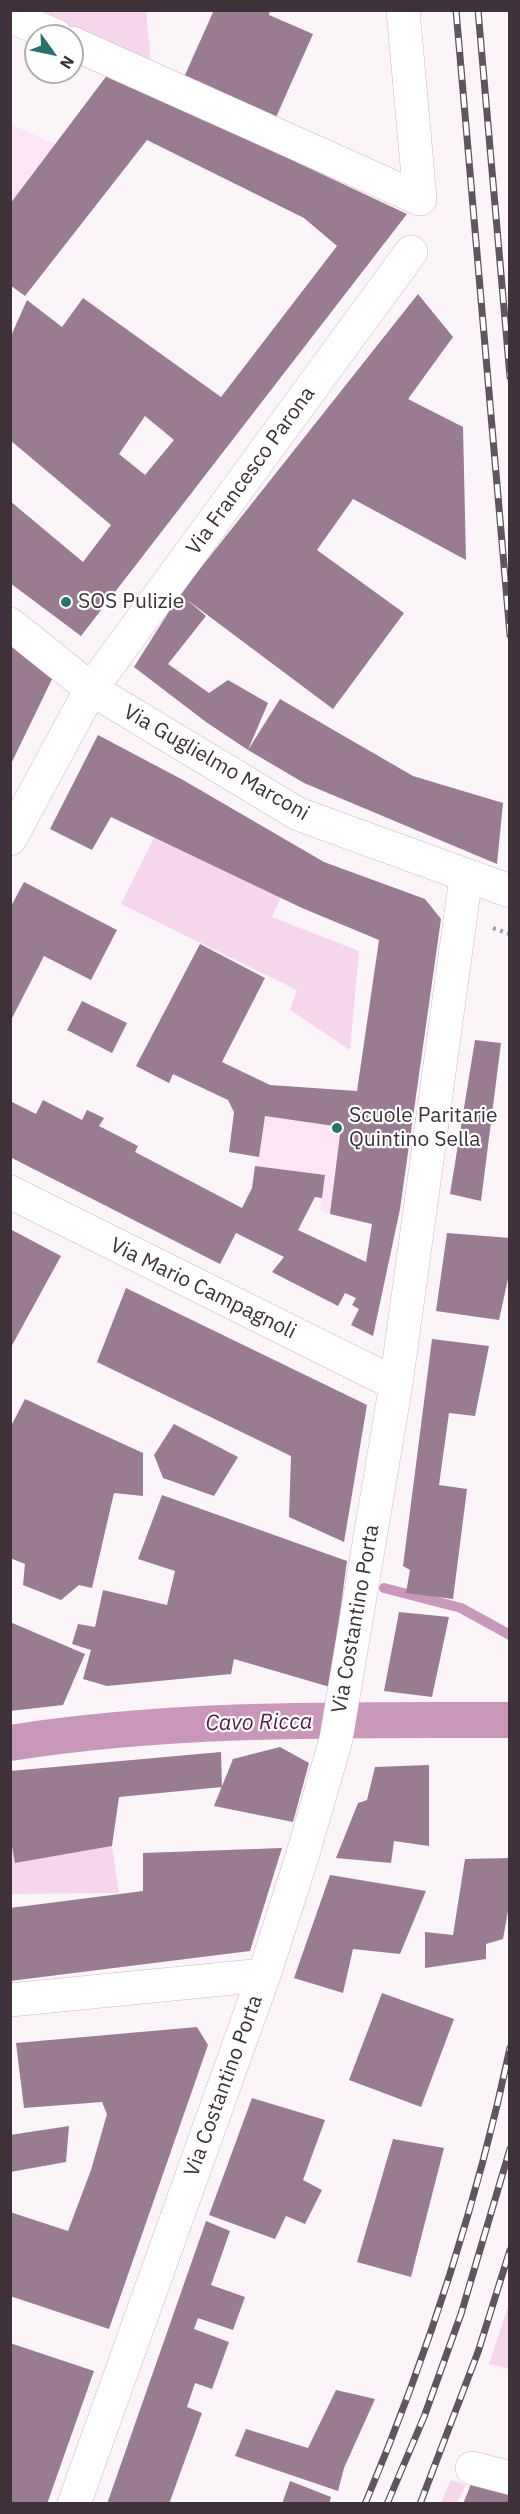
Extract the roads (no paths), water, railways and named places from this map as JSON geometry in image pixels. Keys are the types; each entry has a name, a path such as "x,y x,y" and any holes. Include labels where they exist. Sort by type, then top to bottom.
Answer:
{"street":[{"path":"84,48 420,199 403,10"},
{"path":"10,16 28,24"},
{"name":"Via Francesco Parona","path":"10,838 91,689 411,252"},
{"name":"Via Guglielmo Marconi","path":"10,624 91,689 298,814 466,877 510,891"},
{"name":"Via Costantino Porta","path":"74,2504 264,1975 336,1739 396,1384 466,877"},
{"name":"Via Mario Campagnoli","path":"10,1192 396,1384"},
{"path":"10,2000 264,1975"},
{"path":"472,2468 510,2478"}],"waterway":[{"path":"384,1588 461,1608 510,1635"},
{"name":"Cavo Ricca","path":"10,1743 135,1728 197,1724 322,1720 510,1720"}],"railway":[{"path":"456,10 510,635"},
{"path":"478,10 510,377"},
{"path":"365,2504 409,2392 448,2279 482,2164 510,2048"},
{"path":"387,2504 424,2417 461,2314 510,2149"},
{"path":"420,2504 478,2352 510,2250"}],"place":[{"name":"SOS Pulizie","path":"66,602"},
{"name":"Scuole Paritarie Quintino Sella","path":"337,1128"}]}
